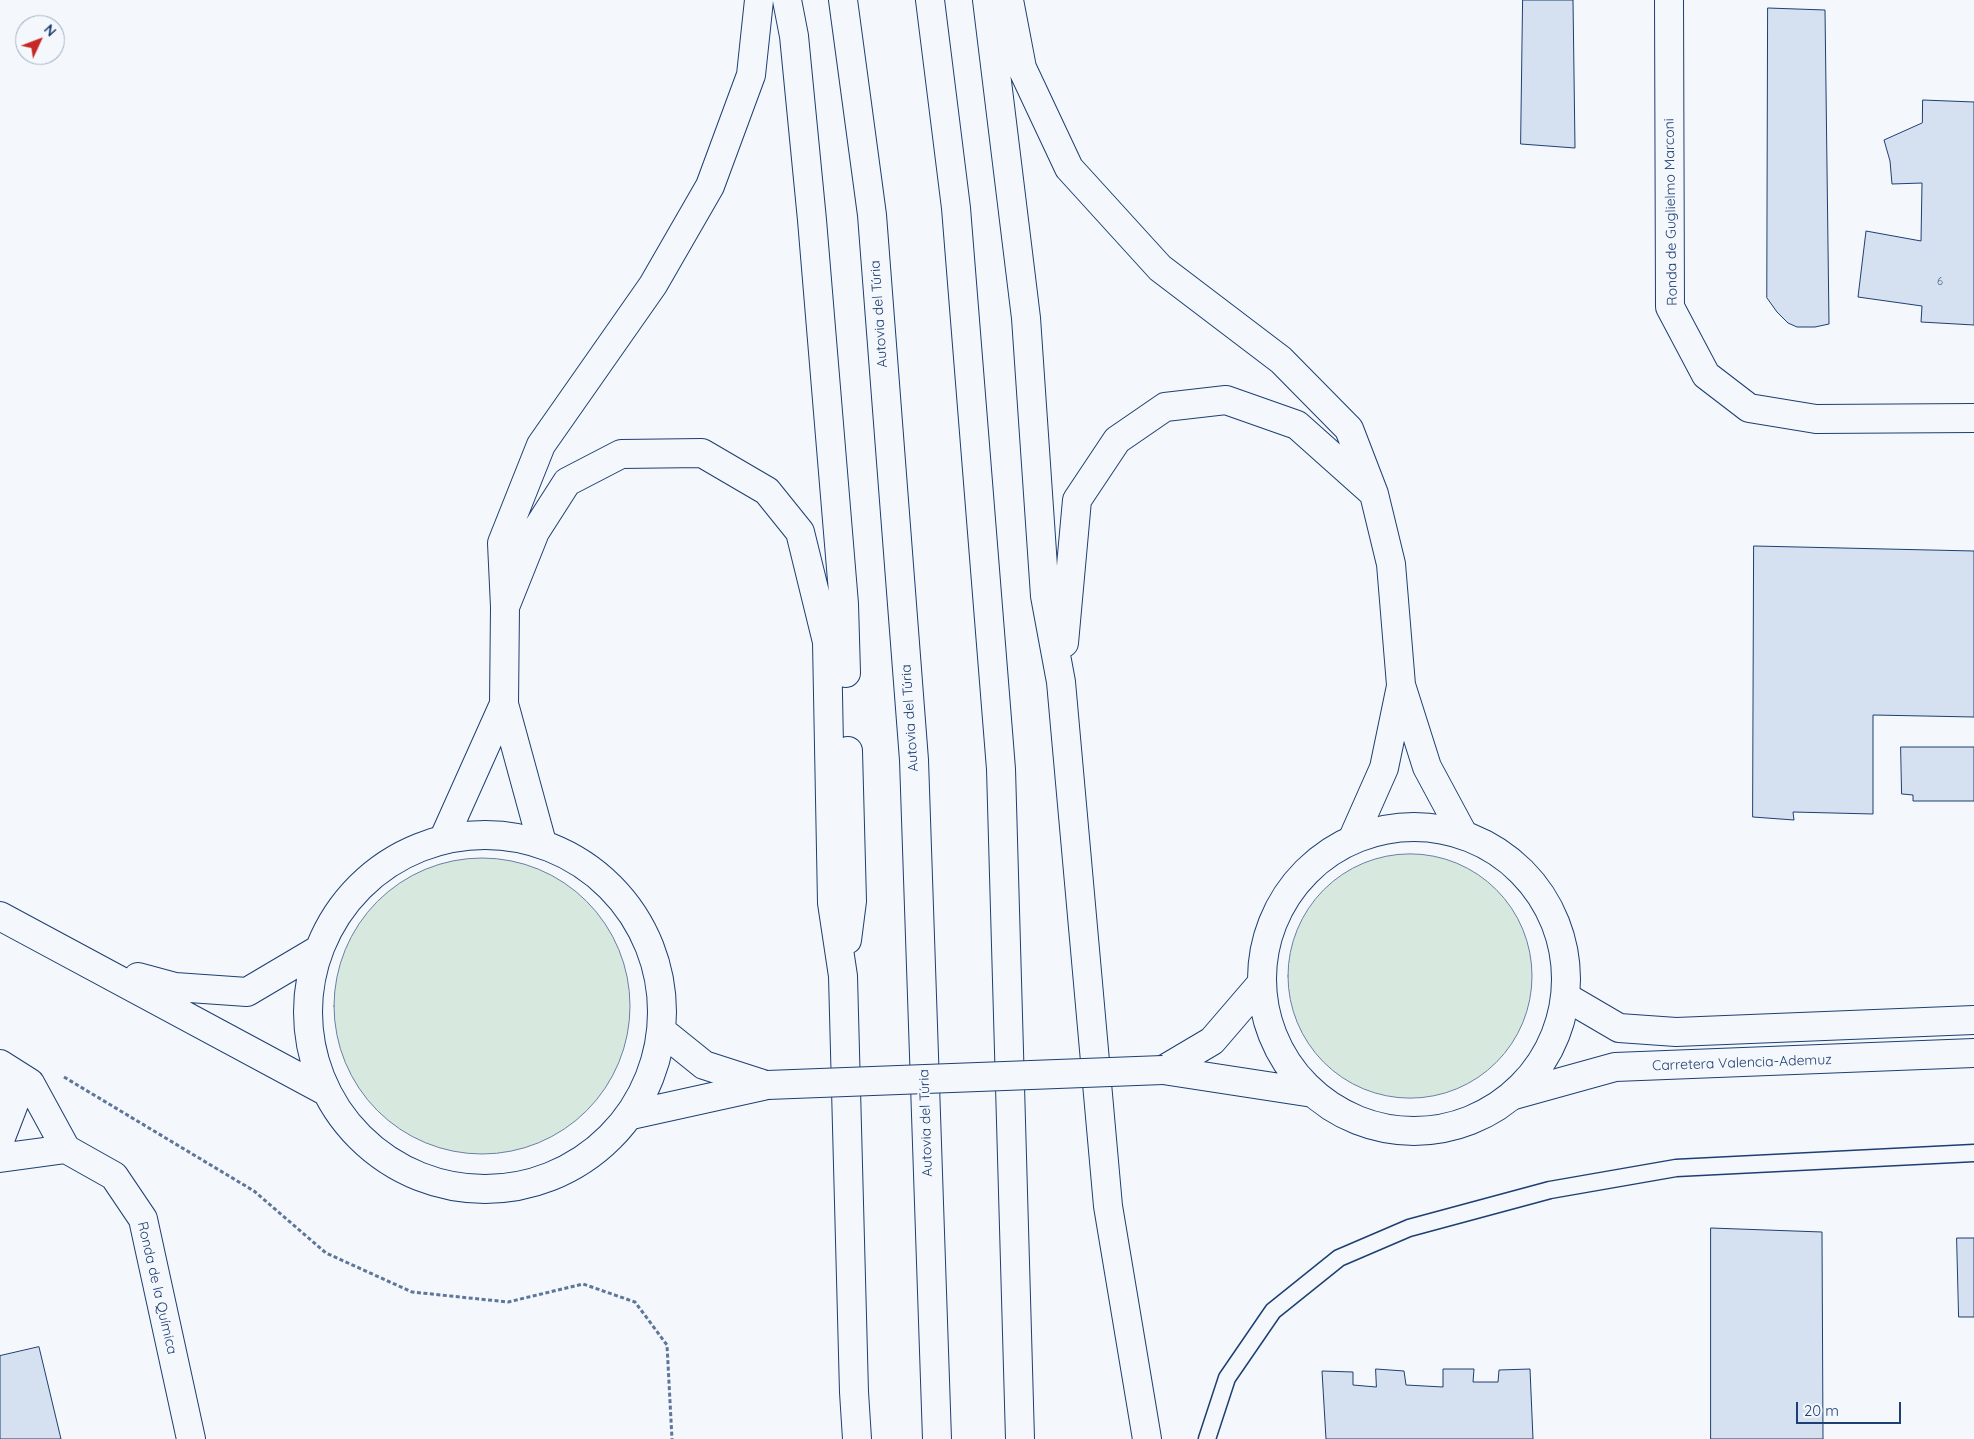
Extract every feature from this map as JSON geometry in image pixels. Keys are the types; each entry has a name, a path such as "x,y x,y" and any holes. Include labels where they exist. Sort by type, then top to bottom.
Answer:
{"main road":[{"path":"542,843 504,704 505,607 502,543 541,445 653,286 710,186 752,76 759,0"},
{"path":"786,0 794,36 811,210 844,604 852,901 843,976"},
{"name":"Autovia del Túria","path":"843,0 872,215 914,760 937,1439"},
{"path":"930,0 956,208 1001,769 1020,1439"},
{"path":"987,0 1026,318 1046,596 1061,682 1108,1206 1147,1439"},
{"path":"1009,0 1022,68 1069,168 1160,268 1281,360 1349,429 1374,494 1391,564 1402,685 1427,768 1463,834"},
{"name":"Ronda de Guglielmo Marconi","path":"1669,0 1670,307 1706,375 1749,408 1816,419 1974,418"},
{"path":"1061,682 1077,500 1117,440 1165,407 1226,400 1297,425 1374,494"},
{"path":"505,607 535,532 567,482 622,454 702,453 767,491 800,532 827,642 832,903 843,976 854,1392 857,1439"},
{"path":"1353,838 1384,768 1402,685"},
{"path":"444,838 504,704"},
{"path":"1427,827 1463,834 1508,859 1543,898 1563,946 1566,997 1557,1034 1540,1067 1514,1095 1477,1119 1435,1131 1391,1130 1349,1118 1313,1094 1286,1062 1268,1025 1261,984 1266,939 1284,897 1314,862 1353,838 1389,828 1427,827"},
{"path":"493,833 542,843 595,872 635,916 659,972 663,1032 652,1075 632,1115 589,1158 534,1184 473,1190 414,1175 363,1141 327,1092 311,1046 308,997 318,950 347,900 390,861 444,838 493,833"},
{"path":"0,916 327,1092"},
{"path":"89,963 175,987 247,992 318,950"},
{"path":"1163,1070 1212,1041 1261,984"},
{"path":"1566,997 1619,1028 1676,1032 1974,1020"},
{"path":"663,1032 704,1065 767,1085"},
{"name":"Carretera Valencia-Ademuz","path":"1514,1095 1615,1068 1974,1053"},
{"path":"0,1064 30,1083 66,1149 0,1158"},
{"path":"632,1115 767,1085 1163,1070 1313,1094"},
{"path":"0,1081 15,1101 0,1140"},
{"name":"Ronda de la Química","path":"66,1149 114,1176 142,1218 191,1439"}],"lane":[{"path":"1208,1439 1227,1378 1273,1311 1339,1258 1409,1228 1550,1190 1676,1168 1974,1154"}],"path":[{"path":"59,1074 254,1191 326,1254 412,1292 508,1302 583,1284 635,1302 667,1345 672,1439"}],"shaded area":[{"path":"1398,854 1422,854 1445,859 1468,868 1488,881 1505,898 1523,929 1530,952 1532,976 1530,1000 1518,1034 1505,1054 1488,1071 1468,1084 1445,1093 1422,1098 1398,1098 1375,1093 1352,1084 1332,1071 1315,1054 1302,1034 1293,1011 1288,988 1288,964 1293,941 1302,918 1315,898 1332,881 1352,868 1375,859"},
{"path":"482,858 511,861 539,869 564,883 587,901 613,936 619,949 627,977 630,1006 627,1035 619,1063 605,1088 587,1111 552,1137 539,1143 511,1151 482,1154 453,1151 425,1143 400,1129 377,1111 351,1076 345,1063 337,1035 334,1006 337,977 345,949 359,924 377,901 412,875 425,869 453,861"}],"building":[{"path":"1523,0 1573,0 1575,148 1521,144"},
{"path":"1768,8 1825,10 1829,324 1815,327 1797,327 1788,323 1767,298"},
{"path":"1923,100 1974,102 1974,325 1921,322 1922,306 1858,297 1866,231 1921,241 1922,183 1892,184 1890,161 1884,140 1922,123"},
{"path":"1754,546 1974,551 1974,717 1873,715 1873,814 1793,812 1794,820 1753,817"},
{"path":"1901,747 1974,747 1974,801 1913,801 1913,795 1902,794"},
{"path":"1711,1228 1822,1232 1823,1439 1711,1439"},
{"path":"1957,1238 1974,1238 1974,1317 1959,1317"},
{"path":"39,1347 61,1439 0,1439 0,1356"},
{"path":"1376,1369 1404,1371 1406,1385 1443,1387 1443,1369 1474,1369 1473,1382 1498,1382 1499,1370 1530,1369 1533,1439 1326,1439 1322,1371 1353,1372 1353,1385 1376,1387"}]}
